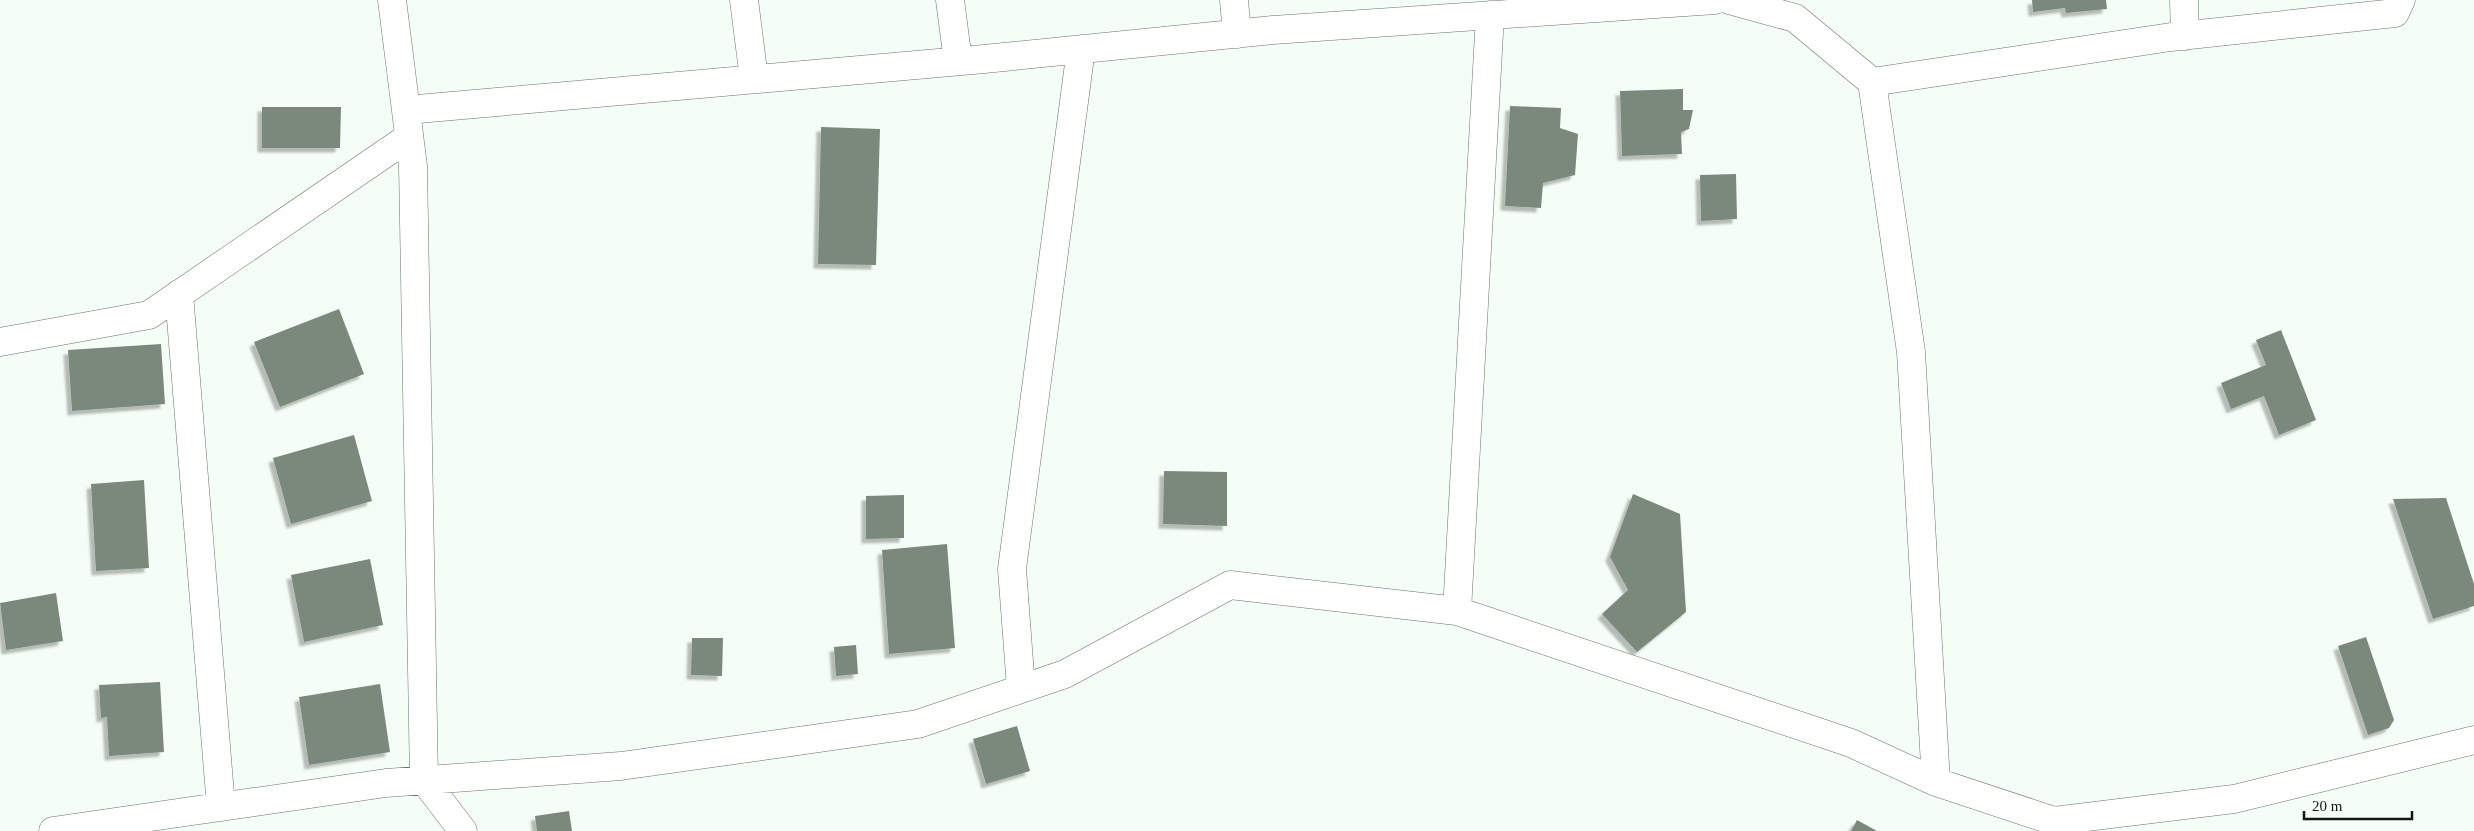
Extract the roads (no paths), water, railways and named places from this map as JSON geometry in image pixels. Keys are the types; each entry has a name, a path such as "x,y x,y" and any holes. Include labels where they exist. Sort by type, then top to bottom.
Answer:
{"street":[{"path":"392,0 413,166 424,780 464,831"},
{"path":"744,0 754,79"},
{"path":"950,0 958,61"},
{"path":"1234,0 1237,34"},
{"path":"406,110 1237,34 1490,15 1579,5 1715,0"},
{"path":"1729,0 1793,9 1872,82 1912,352 1936,782"},
{"path":"2184,0 2185,36"},
{"path":"1872,82 2185,36 2395,13 2401,0"},
{"path":"1457,611 1490,15"},
{"path":"1021,688 1012,569 1081,49"},
{"path":"0,342 150,315 409,137"},
{"path":"179,294 221,807"},
{"path":"53,831 386,783 622,766 918,724 1065,674 1230,584 1457,611 1851,743 1936,782 2054,820 2234,799 2474,740"}]}
